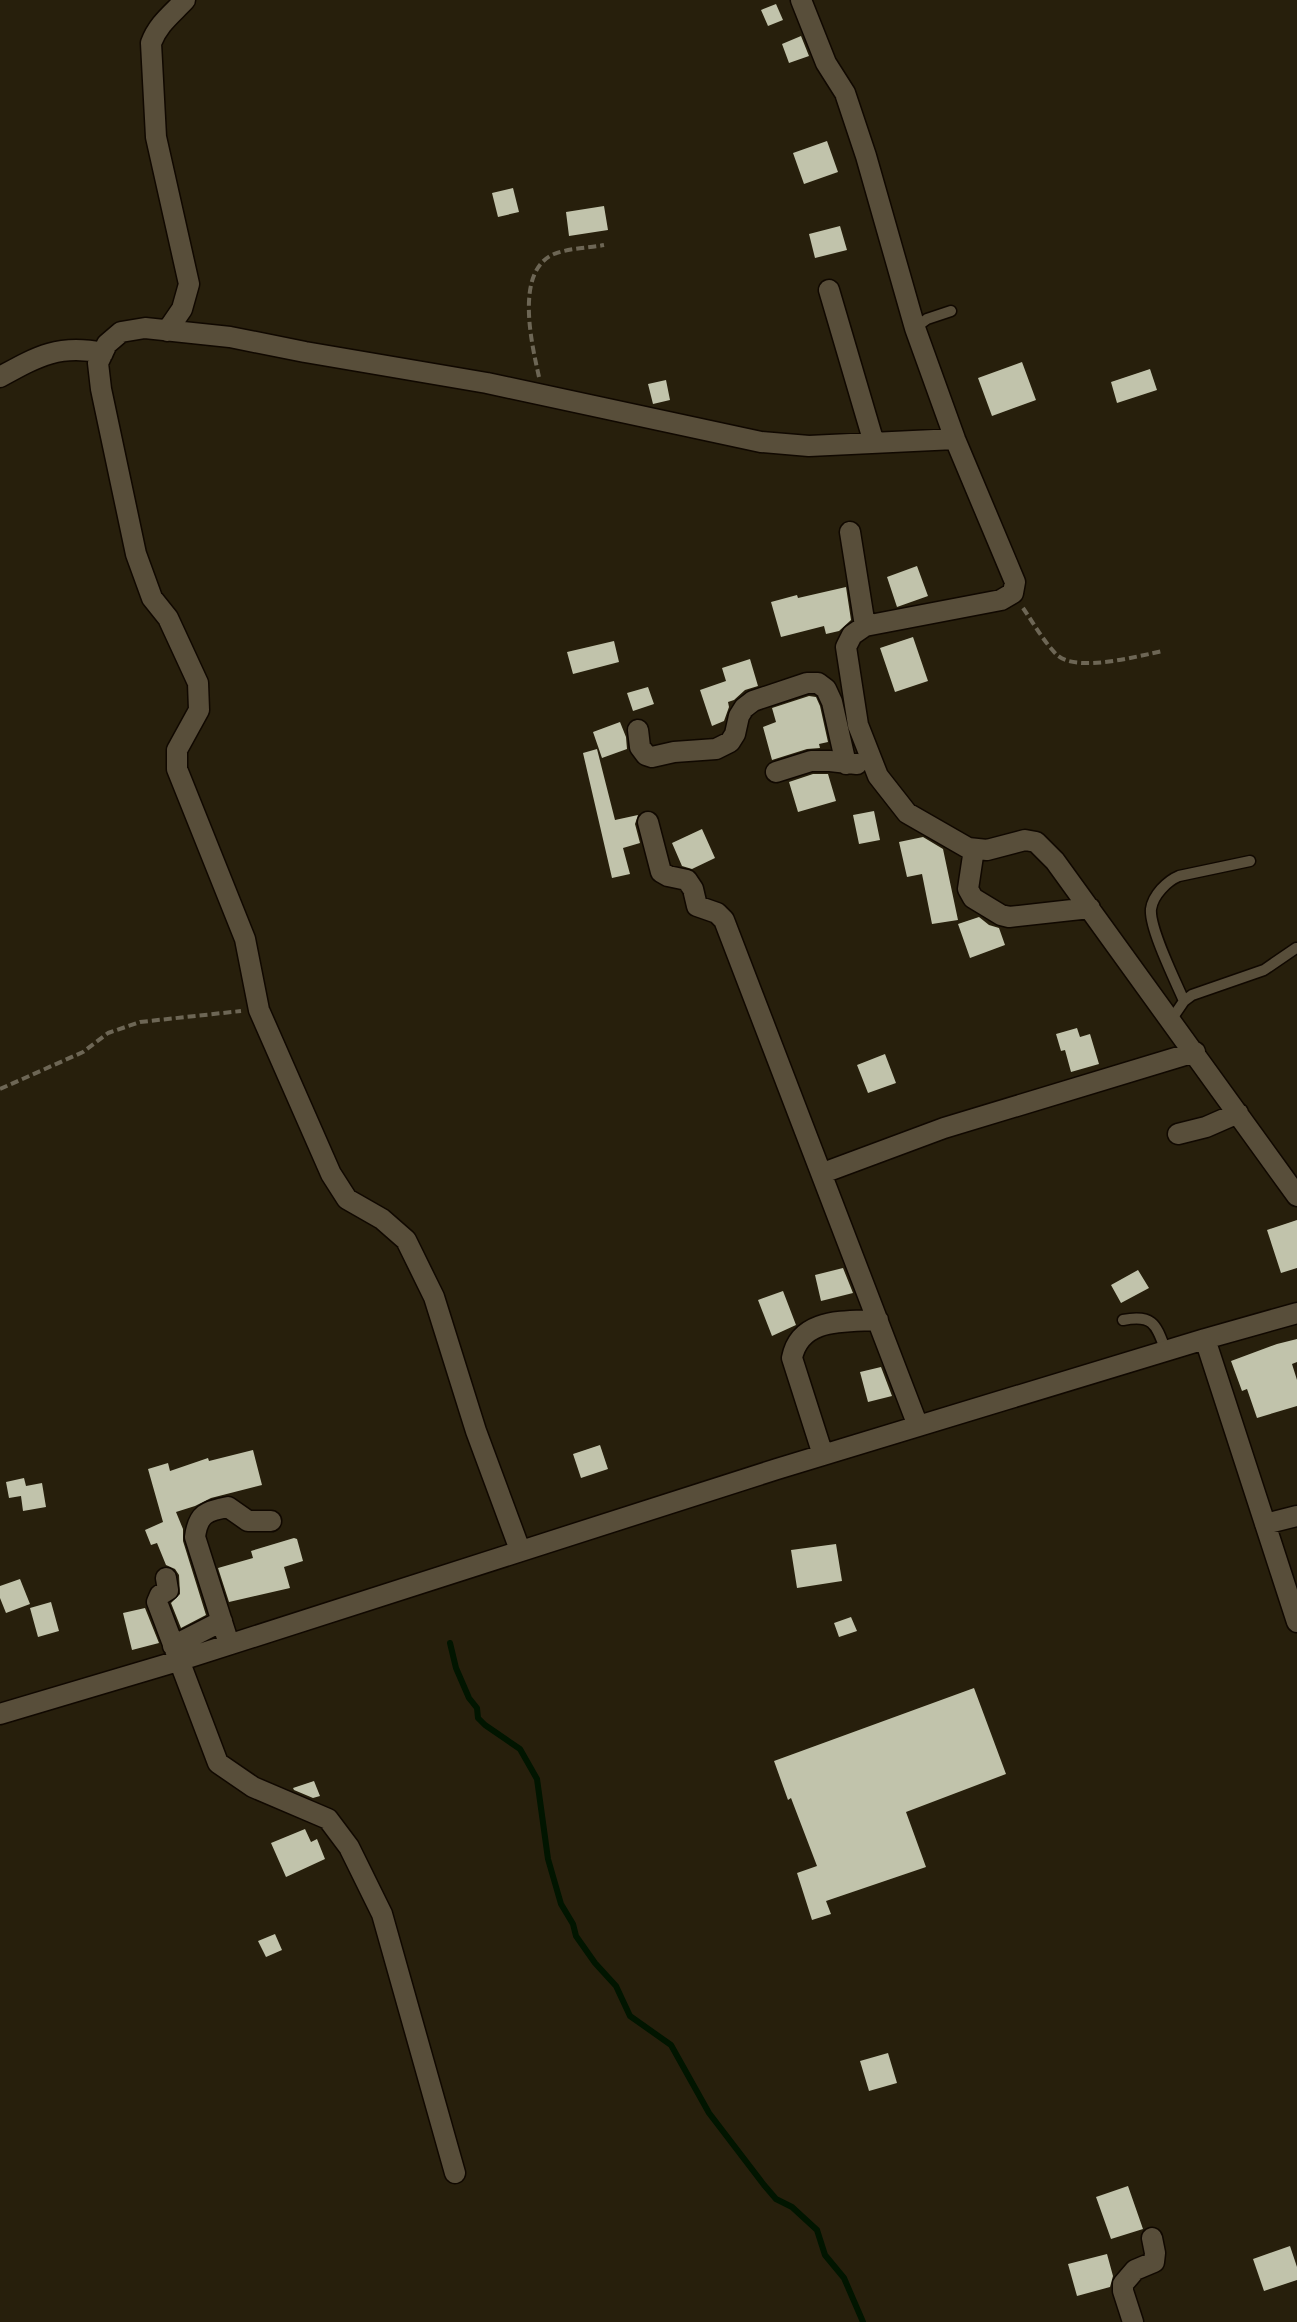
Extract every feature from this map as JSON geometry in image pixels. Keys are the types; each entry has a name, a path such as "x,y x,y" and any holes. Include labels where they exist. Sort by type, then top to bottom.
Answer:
{"street":[{"path":"167,331 182,309 189,284 156,137 151,43 156,31 185,0"},
{"path":"801,0 826,63 845,93 915,328 955,439 1015,582 1013,593 1001,600 865,626 852,635 846,647 858,725 873,764 878,776 907,813 968,848 987,850 1025,840 1036,842 1055,861 1297,1196"},
{"path":"829,290 874,443"},
{"path":"520,1550 476,1431 434,1297 406,1240 382,1219 347,1199 331,1174 259,1010 245,939 177,769 177,750 199,710 198,683 168,618 152,598 136,554 98,363 107,344 121,332 145,328 230,337 487,383 761,442 809,446 955,439"},
{"path":"0,377 67,348 103,353"},
{"path":"850,532 865,626"},
{"path":"638,730 640,747 652,757 716,749 730,742 739,716 753,701 807,683 818,683 826,689 832,702 846,764"},
{"path":"776,772 811,761 873,764"},
{"path":"648,822 661,872 687,880 697,906 717,913 724,920 918,1426"},
{"path":"974,849 968,889 973,898 1001,915 1009,917 1090,908"},
{"path":"823,1173 944,1128 1195,1052"},
{"path":"1178,1134 1206,1127 1238,1113"},
{"path":"2,1707 175,1653 229,1644 823,1455 1297,1313"},
{"path":"823,1455 792,1358 794,1349 809,1330 826,1323 878,1320"},
{"path":"1205,1339 1297,1622"},
{"path":"229,1644 195,1537 196,1524 200,1517 213,1510 228,1507 248,1521 271,1521"},
{"path":"1265,1524 1297,1516"},
{"path":"166,1578 168,1590 160,1595 157,1602 218,1763 253,1787 328,1819 349,1847 382,1914 455,2173"},
{"path":"175,1653 222,1621"},
{"path":"1133,2322 1123,2284 1135,2270 1154,2262 1152,2238"}],"lane":[{"path":"915,328 927,319 951,311"},
{"path":"1184,1001 1154,927 1151,909 1158,894 1168,880 1179,876 1250,861"},
{"path":"1171,1020 1192,995 1264,970 1296,948"},
{"path":"1123,1320 1149,1319 1158,1330 1166,1351"}],"path":[{"path":"543,395 529,334 532,282 539,264 555,254 604,245"},
{"path":"1013,593 1045,640 1069,662 1104,662 1163,651"},
{"path":"0,1089 83,1052 108,1033 140,1022 224,1011 259,1010"}],"building":[{"path":"776,4 783,20 768,26 761,10"},
{"path":"801,36 809,56 789,63 782,44"},
{"path":"827,141 838,172 804,184 793,153"},
{"path":"513,188 519,212 498,217 492,193"},
{"path":"604,206 608,230 569,236 566,212"},
{"path":"840,226 847,250 815,258 809,234"},
{"path":"1022,362 1036,400 992,416 978,378"},
{"path":"1150,369 1157,390 1117,403 1111,382"},
{"path":"666,380 670,400 653,404 648,384"},
{"path":"917,566 928,596 897,607 887,577"},
{"path":"846,587 851,620 839,631 826,634 824,626 781,637 771,602"},
{"path":"913,637 928,681 895,692 880,648"},
{"path":"614,641 619,662 573,674 567,652"},
{"path":"750,659 758,686 745,690 728,702 724,721 712,726 700,690 726,681 722,668"},
{"path":"648,687 654,704 633,711 627,693"},
{"path":"809,696 816,697 820,706 828,742 819,744 820,748 772,760 763,727 776,722 772,708"},
{"path":"620,722 627,749 602,758 593,732"},
{"path":"597,749 615,820 638,815 635,824 640,843 623,848 630,874 612,878 583,753"},
{"path":"813,774 828,774 836,801 798,812 789,782"},
{"path":"874,811 880,840 859,844 853,815"},
{"path":"702,829 715,858 692,869 682,866 672,843"},
{"path":"923,837 943,849 958,920 932,924 922,874 907,877 899,842"},
{"path":"979,917 999,928 1005,945 970,958 958,924"},
{"path":"1077,1028 1080,1037 1090,1034 1099,1064 1071,1072 1065,1050 1061,1051 1056,1034"},
{"path":"885,1054 896,1083 868,1093 857,1065"},
{"path":"1297,1220 1297,1268 1281,1273 1267,1230"},
{"path":"843,1268 853,1293 821,1301 815,1275"},
{"path":"1138,1270 1149,1288 1121,1303 1111,1285"},
{"path":"783,1291 796,1325 772,1336 758,1300"},
{"path":"1297,1339 1297,1362 1292,1364 1297,1380 1297,1406 1257,1418 1247,1389 1242,1391 1231,1361"},
{"path":"881,1367 892,1396 868,1402 860,1372"},
{"path":"600,1445 608,1469 581,1478 573,1454"},
{"path":"253,1450 262,1485 211,1498 176,1512 206,1615 181,1628 171,1603 180,1594 179,1575 166,1565 157,1543 151,1545 145,1530 163,1522 148,1469 168,1463 170,1471 208,1458 209,1461"},
{"path":"24,1478 26,1486 42,1483 46,1507 23,1511 21,1496 9,1498 6,1482"},
{"path":"297,1539 303,1561 284,1567 290,1588 229,1602 218,1568 253,1558 251,1551"},
{"path":"836,1544 842,1581 797,1588 791,1550"},
{"path":"20,1579 30,1604 6,1613 0,1598 0,1586"},
{"path":"51,1602 59,1631 38,1637 30,1608"},
{"path":"145,1608 159,1643 132,1650 123,1613"},
{"path":"851,1617 857,1631 839,1637 834,1623"},
{"path":"974,1688 1006,1774 906,1812 926,1867 826,1901 831,1914 812,1920 797,1873 817,1866 774,1761"},
{"path":"314,1781 320,1796 313,1798 293,1788"},
{"path":"305,1829 311,1842 317,1839 325,1859 286,1877 271,1843"},
{"path":"275,1934 282,1950 266,1957 258,1941"},
{"path":"888,2053 897,2083 869,2091 860,2061"},
{"path":"1128,2186 1143,2229 1111,2239 1096,2197"},
{"path":"1290,2246 1297,2267 1297,2280 1264,2291 1253,2259"},
{"path":"1107,2254 1113,2276 1110,2287 1077,2296 1068,2264"}],"waterway":[{"path":"450,1643 456,1668 469,1698 477,1708 478,1718 520,1749 537,1779 548,1859 561,1904 576,1936 616,1986 630,2016 671,2045 709,2113 764,2185 776,2199 792,2207 817,2230 825,2255 844,2278 863,2322"}]}
